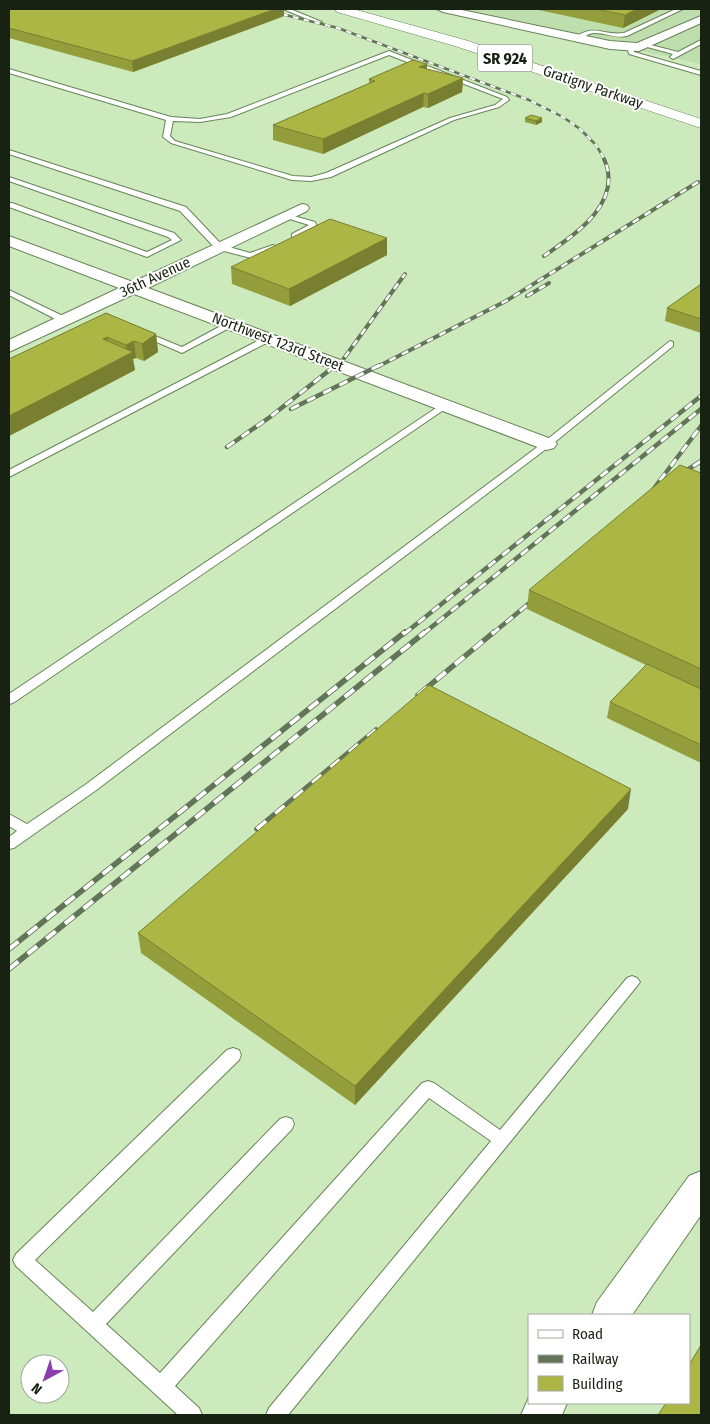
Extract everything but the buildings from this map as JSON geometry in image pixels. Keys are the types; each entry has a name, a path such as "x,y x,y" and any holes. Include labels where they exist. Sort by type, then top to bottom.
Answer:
{"highway":[{"name":"Gratigny Parkway","path":"341,9 460,44 668,113 701,126"},
{"name":"SR 924","path":"382,9 477,35"}],"street":[{"path":"442,9 610,45 630,46 643,45 701,19"},
{"name":"36th Avenue","path":"9,347 302,208"},
{"name":"Northwest 123rd Street","path":"9,241 547,444"},
{"path":"611,1314 701,1187"},
{"path":"540,1415 547,1404"}],"lane":[{"path":"286,9 319,22"},
{"path":"577,38 592,31 618,36 625,35 680,9"},
{"path":"672,57 701,42"},
{"path":"643,45 679,54"},
{"path":"630,46 631,53 701,73"},
{"path":"9,70 170,119 197,121 229,116 389,53 497,94 506,100 497,106 452,119 328,175 311,179 284,176 173,142 166,137 170,119"},
{"path":"9,152 182,209 219,247 251,256 313,227 312,224 286,215"},
{"path":"9,180 171,235 177,240 147,255 9,205"},
{"path":"9,292 64,320"},
{"path":"132,330 182,350 230,324"},
{"path":"9,474 269,338"},
{"path":"9,844 90,788 547,444 670,344"},
{"path":"9,700 445,405"},
{"path":"9,819 27,831"},
{"path":"276,1415 632,982"},
{"path":"192,1415 22,1260 233,1055"},
{"path":"161,1387 428,1088 502,1140"},
{"path":"93,1326 286,1124"}],"shaded area":[{"path":"449,9 701,9 701,64"}],"railway":[{"path":"261,9 338,28 529,100 563,117 580,129 596,145 605,160"},
{"path":"544,256 581,228 602,203 607,190 608,175 604,159"},
{"path":"377,367 506,301 698,182"},
{"path":"335,367 342,361 405,274"},
{"path":"527,296 549,283"},
{"path":"227,447 270,417 336,365"},
{"path":"291,409 380,365"},
{"path":"404,634 701,396"},
{"path":"423,634 701,409"},
{"path":"649,495 701,426"},
{"path":"678,476 701,461"},
{"path":"492,634 538,596"},
{"path":"9,949 405,632"},
{"path":"9,969 425,632"},
{"path":"418,695 494,632"},
{"path":"257,829 376,730"}]}
